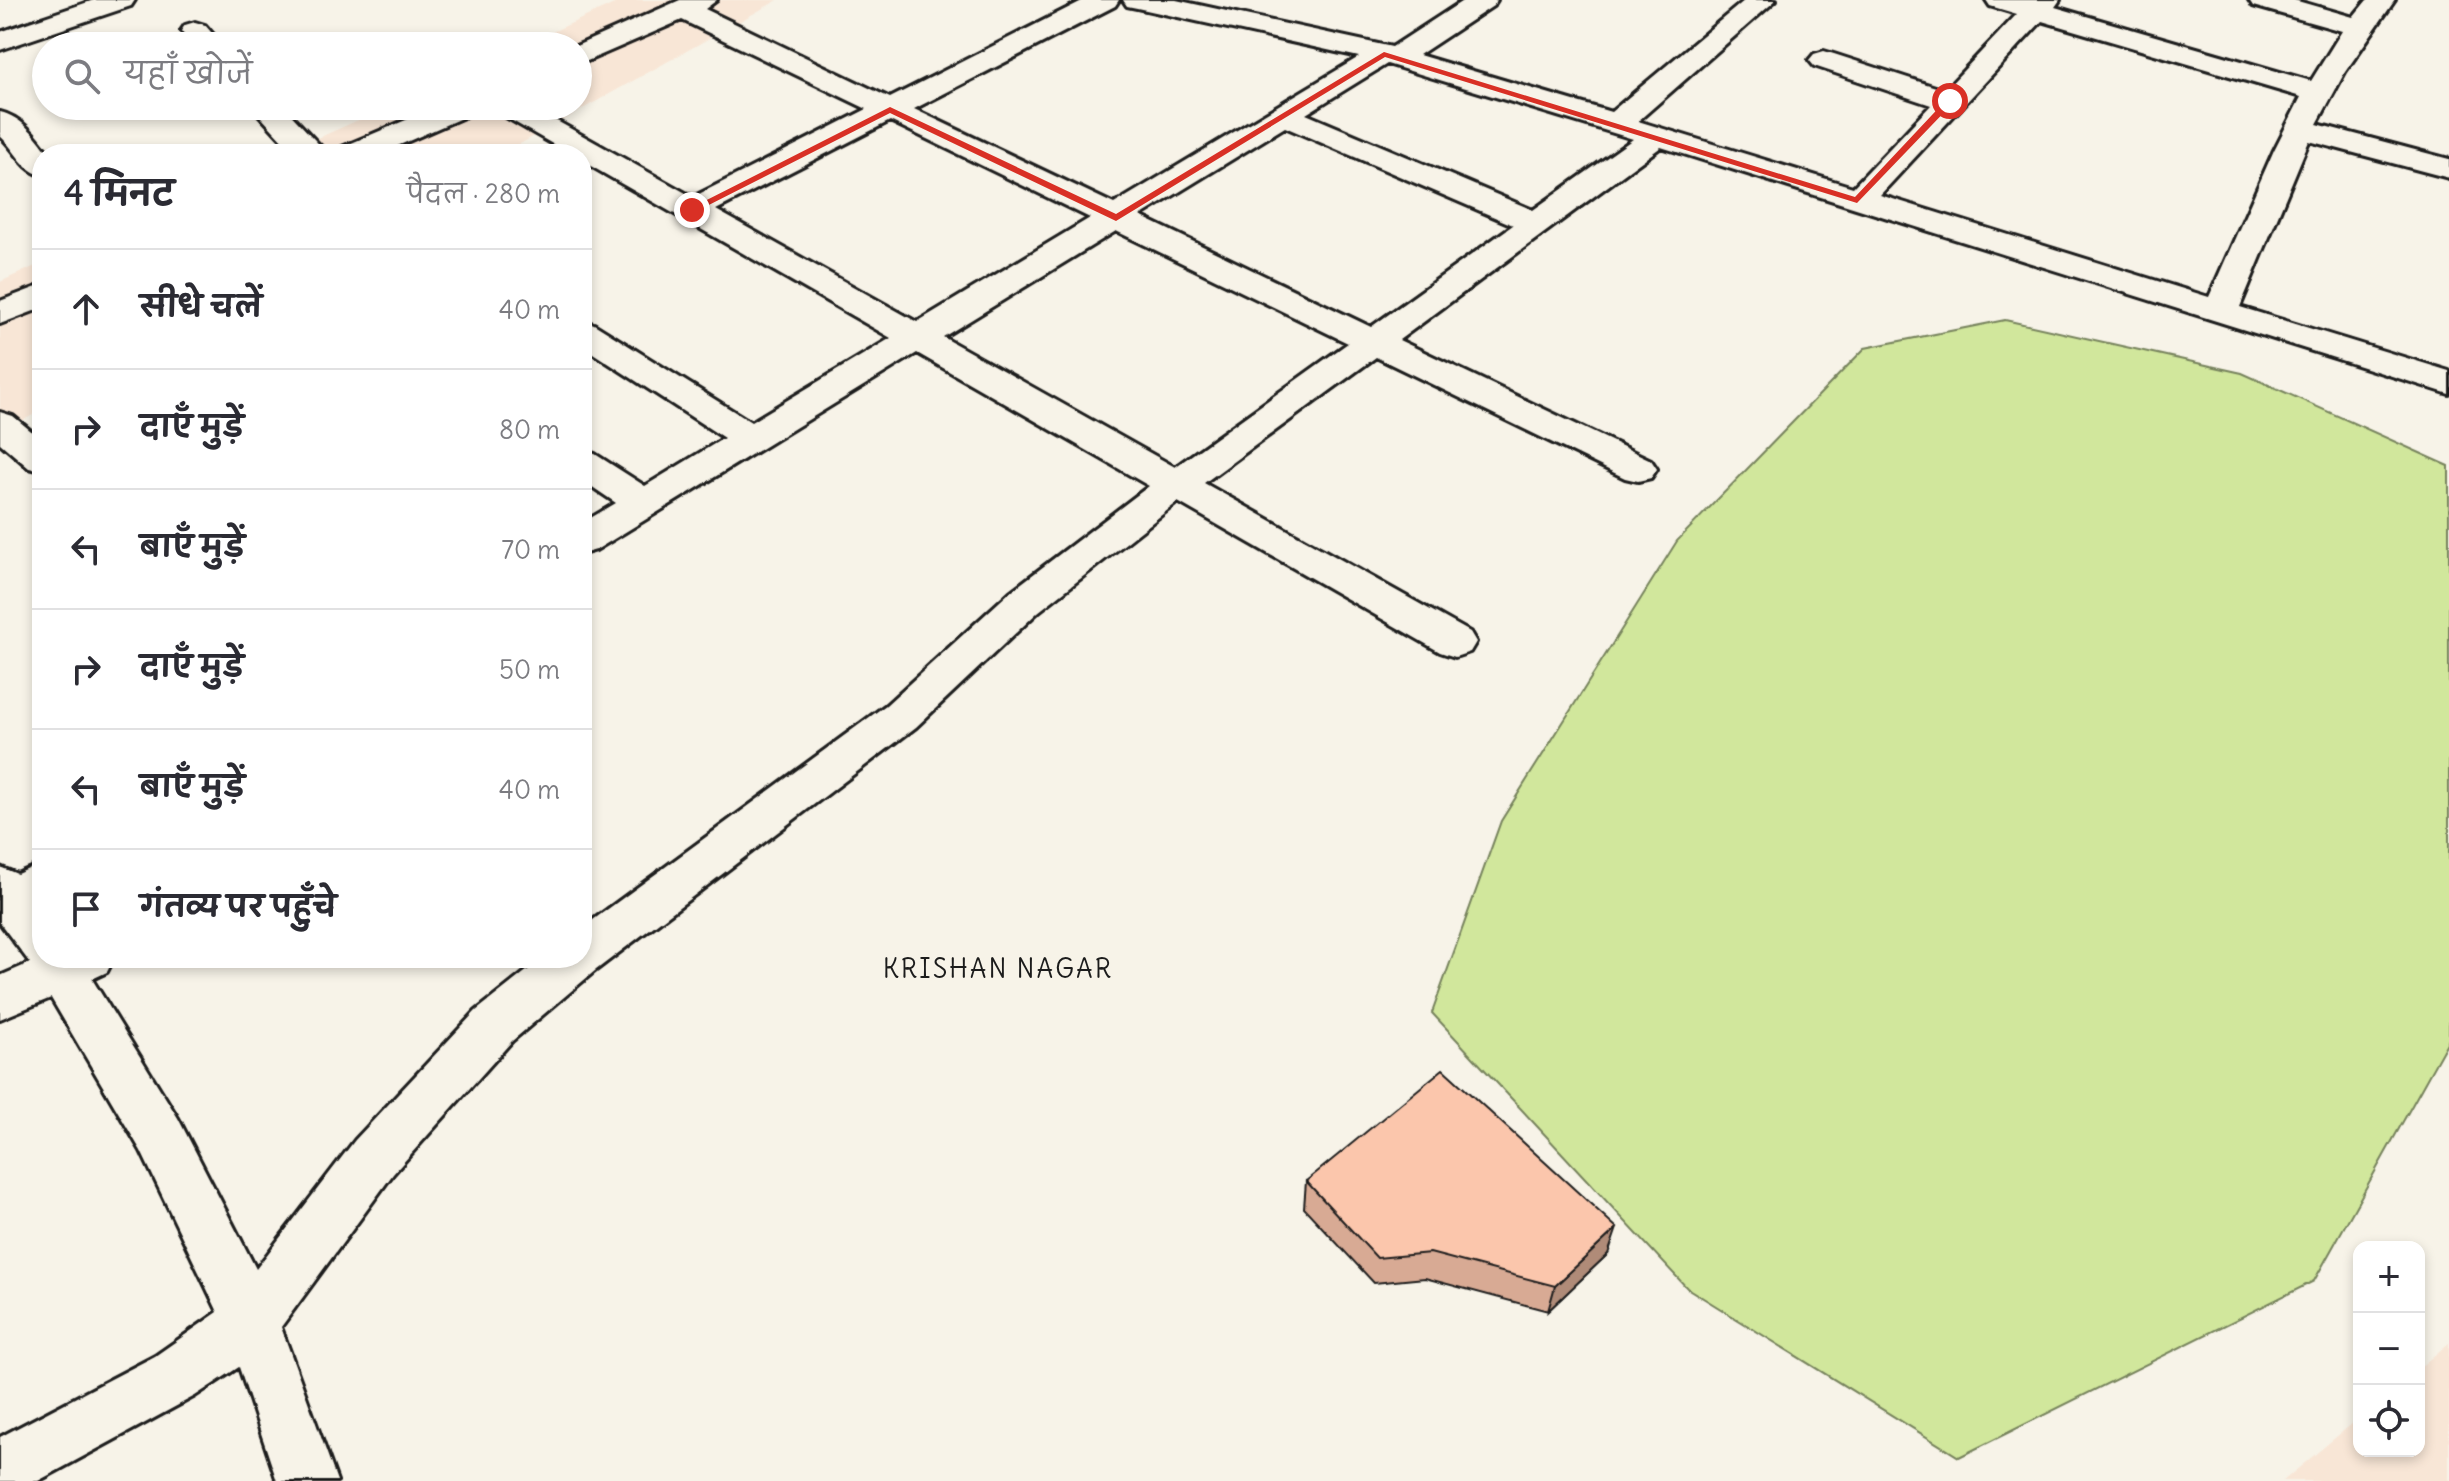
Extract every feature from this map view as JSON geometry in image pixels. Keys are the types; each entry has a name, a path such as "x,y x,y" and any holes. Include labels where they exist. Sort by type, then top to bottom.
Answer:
{"street":[{"path":"0,41 121,0"},
{"path":"692,210 1105,0"},
{"path":"1137,0 1390,56 2449,383"},
{"path":"592,535 749,437 1483,0"},
{"path":"1616,124 1762,0"},
{"path":"2000,0 2041,5 2317,92"},
{"path":"2263,0 2358,27"},
{"path":"2220,313 2317,92 2358,27 2381,0"},
{"path":"592,50 692,5 890,109 1638,469"},
{"path":"1857,201 2041,5"},
{"path":"1824,60 1950,101"},
{"path":"1284,116 1536,223"},
{"path":"279,120 302,144"},
{"path":"376,144 432,120"},
{"path":"533,120 575,144"},
{"path":"0,121 22,139 32,152"},
{"path":"2300,129 2449,169"},
{"path":"592,947 901,716 1024,602 1177,484 1655,137"},
{"path":"592,153 1455,642"},
{"path":"0,314 32,300"},
{"path":"592,337 749,437"},
{"path":"0,424 32,451"},
{"path":"592,469 644,503"},
{"path":"18,890 32,912"},
{"path":"0,998 46,968"},
{"path":"66,968 169,1152 251,1321 307,1481"},
{"path":"0,1469 175,1376 214,1351 251,1321 374,1157 435,1088 494,1026 565,968"}],"shaded area":[{"path":"623,0 778,0 592,104 592,32 552,32"},
{"path":"358,120 563,120 520,144 305,144"},
{"path":"32,268 32,415 0,433 0,282"},
{"path":"2449,1343 2449,1481 2283,1481 2353,1423 2353,1457 2425,1457 2425,1363"}],"green space":[{"path":"2005,320 2242,373 2449,466 2449,1039 2314,1281 1959,1457 1687,1288 1432,1013 1501,821 1677,541 1865,348"}],"building":[{"path":"1443,1069 1617,1228 1555,1286 1430,1253 1377,1258 1306,1181"}],"district":[{"name":"KRISHAN NAGAR","path":"998,968"}],"route":[{"path":"692,210 890,109 1116,218 1384,54 1508,90 1857,201 1950,101"}]}
